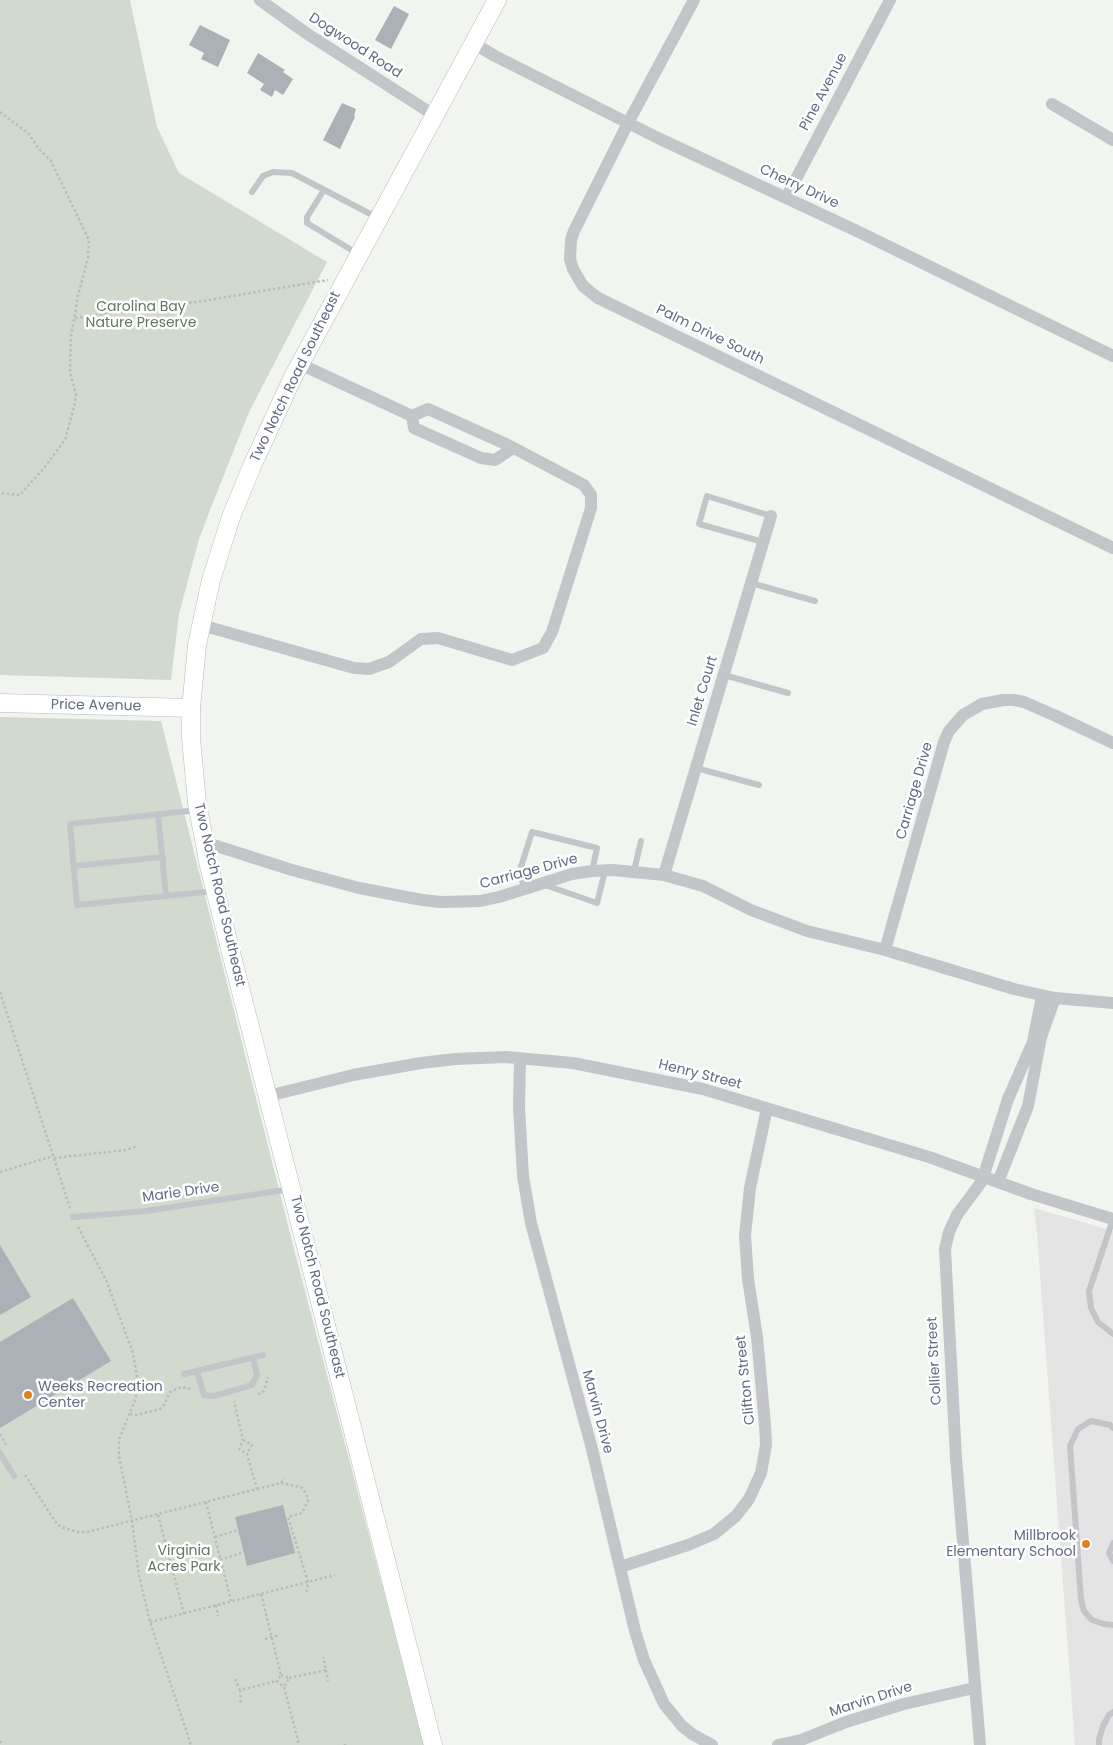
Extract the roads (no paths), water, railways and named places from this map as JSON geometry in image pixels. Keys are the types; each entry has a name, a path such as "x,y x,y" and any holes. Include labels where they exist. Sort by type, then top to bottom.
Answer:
{"street":[{"name":"Dogwood Road","path":"260,0 306,33 434,116"},
{"name":"Two Notch Road Southeast","path":"433,1745 204,842 193,771 191,708 193,678 201,625 211,580 231,517 272,421 358,254 497,0"},
{"name":"Palm Drive South","path":"694,0 628,123 574,231 571,240 570,259 577,278 590,293 1113,548"},
{"name":"Pine Avenue","path":"786,198 890,0"},
{"name":"Cherry Drive","path":"473,43 628,123 974,287 1113,356"},
{"path":"1052,104 1113,140"},
{"path":"300,364 412,416"},
{"path":"201,625 344,666 361,669 369,669 389,662 421,639 438,638 512,660 543,648 552,632 591,508 591,494 584,485 513,448 428,408 412,416"},
{"path":"412,416 414,428 481,458 495,460 513,448"},
{"name":"Inlet Court","path":"664,875 771,516"},
{"name":"Carriage Drive","path":"885,950 944,742 949,731 963,715 982,704 1014,700 1024,702 1113,743"},
{"name":"Price Avenue","path":"0,703 191,708"},
{"name":"Carriage Drive","path":"204,842 292,870 359,888 422,900 480,901 526,890 572,874 599,871 634,871 664,875 703,886 774,920 807,931 885,950 1042,996 1113,1003"},
{"name":"Collier Street","path":"980,1745 956,1458 944,1261 947,1238 951,1226 982,1181 1008,1099 1033,1042 1042,996"},
{"path":"998,1182 1028,1106 1041,1037 1055,998"},
{"name":"Henry Street","path":"268,1096 403,1065 455,1059 520,1058 573,1063 606,1068 703,1090 768,1108 921,1155 1113,1219"},
{"name":"Marvin Drive","path":"520,1058 519,1108 523,1176 528,1207 592,1450 635,1632 664,1704 673,1717 706,1744"},
{"name":"Clifton Street","path":"620,1566 688,1545 714,1534 736,1516 749,1499 761,1473 766,1445 766,1425 757,1337 748,1279 745,1235 750,1188 768,1108"},
{"name":"Marvin Drive","path":"778,1745 801,1740 846,1722 904,1704 974,1688"}],"lane":[{"path":"252,192 263,176 280,171 292,173 378,218"},
{"path":"324,190 307,217 307,223 358,254"},
{"path":"764,542 699,524 707,496 771,516"},
{"path":"751,583 815,601"},
{"path":"724,676 788,694"},
{"path":"696,768 760,785"},
{"path":"198,809 70,824 77,905 216,891"},
{"path":"158,814 166,896"},
{"path":"526,890 519,873 532,832 597,848 599,871 597,903 544,884"},
{"path":"634,871 641,841"},
{"path":"74,866 163,857"},
{"name":"Marie Drive","path":"73,1217 146,1211 292,1188"},
{"path":"1113,1219 1090,1291 1091,1308 1098,1322 1113,1334"},
{"path":"184,1374 263,1355"},
{"path":"197,1371 204,1395 214,1396 252,1385 256,1375 253,1357"},
{"path":"1113,1428 1110,1425 1091,1421 1078,1429 1070,1446 1081,1600 1084,1611 1092,1620 1113,1625"},
{"path":"0,1453 14,1476"},
{"path":"1113,1543 1109,1553 1113,1561"},
{"path":"1099,1745 1098,1739 1102,1726 1113,1712"}],"place":[{"name":"Weeks Recreation Center","path":"28,1395"},
{"name":"Millbrook Elementary School","path":"1086,1544"}],"park label":[{"name":"Carolina Bay Nature Preserve","path":"141,316"},
{"name":"Virginia Acres Park","path":"184,1559"}]}
